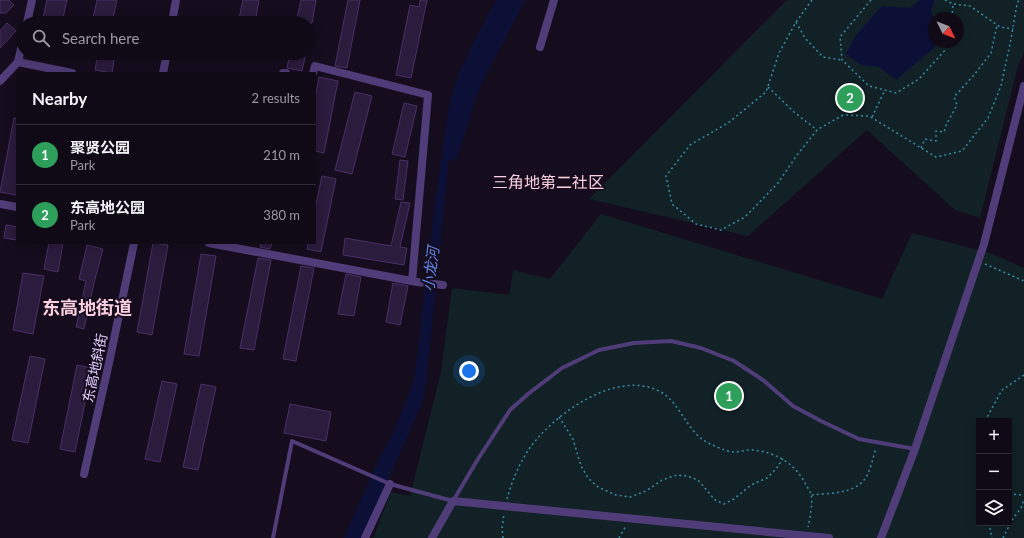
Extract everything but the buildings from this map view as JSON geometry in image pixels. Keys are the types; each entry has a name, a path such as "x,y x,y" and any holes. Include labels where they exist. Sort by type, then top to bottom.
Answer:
{"street":[{"path":"29,16 32,0"},
{"path":"173,16 176,0"},
{"path":"540,47 554,0"},
{"path":"163,72 166,60"},
{"path":"0,81 18,62 67,72"},
{"path":"313,72 315,66 428,95 415,281"},
{"path":"881,538 915,449 984,244 1024,86"},
{"path":"0,204 16,207"},
{"name":"东高地斜街","path":"84,474 134,244"},
{"path":"214,244 443,285"},
{"path":"365,538 390,484"},
{"path":"432,538 453,501 829,538"}],"lane":[{"path":"273,538 292,441 390,484 453,501 478,458 510,410 528,394 562,368 600,350 634,343 671,341 701,348 734,361 763,380 793,406 821,422 859,439 915,449"}],"path":[{"path":"812,0 796,22 779,53 766,92 728,123 690,145 666,176 672,204 696,224 721,230 745,217 773,189 817,130 843,115 872,117 936,157 962,151 988,118 1001,86 1019,0"},
{"path":"842,60 840,36 871,0"},
{"path":"945,0 953,4 970,6 1000,27 1013,29"},
{"path":"952,12 953,4"},
{"path":"796,22 805,38 823,57 842,60 869,86 896,93 919,79 946,48"},
{"path":"921,148 925,139 936,141 936,131 944,132 956,105 954,97 991,53 997,25"},
{"path":"768,87 794,112 817,130"},
{"path":"872,117 885,90"},
{"path":"978,261 1024,281"},
{"path":"987,418 1002,390 1024,375"},
{"path":"503,538 502,528 505,506 514,478 529,449 559,417 589,397 616,388 633,385 647,386 662,392 694,431 706,442 732,452 754,450 783,459 795,468 811,495 810,519 806,536"},
{"path":"559,417 573,439 581,466 588,478 598,487 616,495 630,498 646,491 662,480 677,475 687,476 698,480 715,500 724,504 734,499 751,485 766,478 776,469 783,459"},
{"path":"811,495 840,492 853,488 864,480 871,465 878,442"},
{"path":"1012,494 1024,495"},
{"path":"1003,538 1012,520 1021,508 1024,499"},
{"path":"619,538 632,518"},
{"path":"990,526 992,538"}],"shaded area":[{"path":"787,0 1024,0 1024,53 1018,66 980,218 955,210 867,130 748,236 589,199"},
{"path":"601,214 882,299 912,233 990,253 1024,268 1024,538 373,538 391,492 410,496 441,372 452,288 509,295 513,270 550,279"}],"water":[{"name":"小龙河","path":"496,0 525,0 482,83 456,161 449,160 426,385 422,403 363,538 344,538 376,465 393,433 414,380 436,195 448,111 457,78 469,51"},
{"path":"920,0 935,0 931,12 928,12 928,48 934,48 896,80 879,67 861,65 846,54 856,35 882,6 910,8"}],"place":[{"name":"东高地公园","path":"850,98"},
{"name":"聚贤公园","path":"729,396"}],"district":[{"name":"三角地第二社区","path":"548,182"},
{"name":"东高地街道","path":"87,308"}]}
